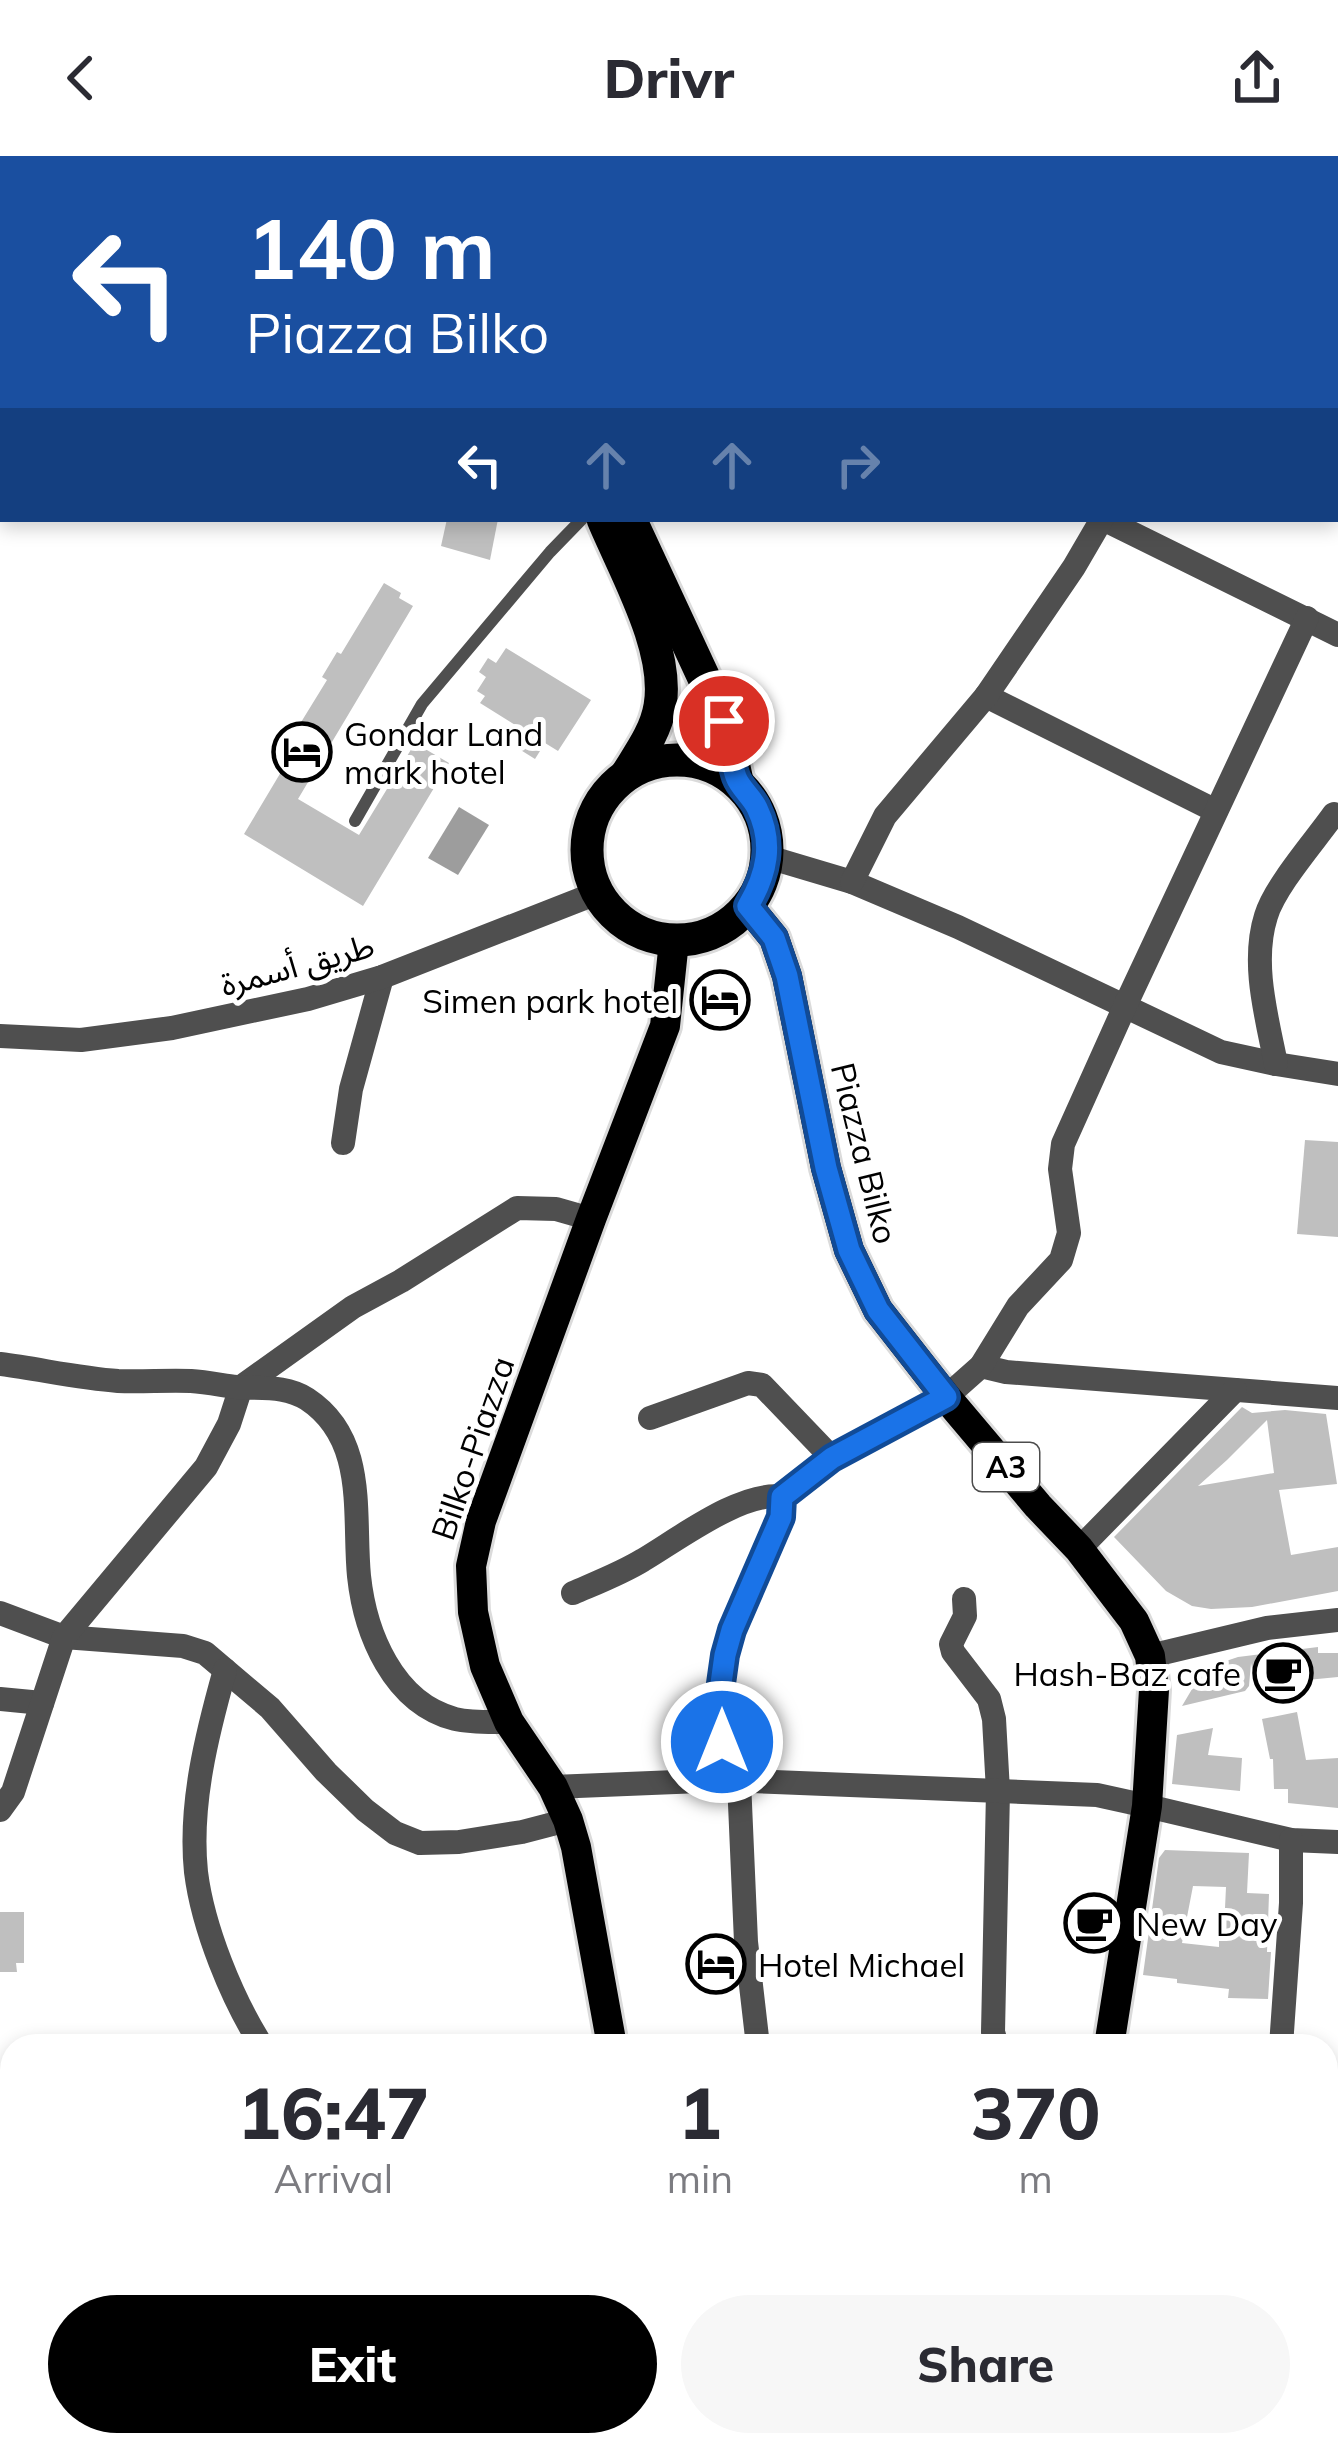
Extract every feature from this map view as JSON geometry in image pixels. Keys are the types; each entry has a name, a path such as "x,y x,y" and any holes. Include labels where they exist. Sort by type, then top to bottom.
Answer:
{"highway":[{"path":"605,522 657,648 662,675 660,709 648,740 593,815 586,841 587,867 597,893 613,914 653,939 674,941 711,934 731,922 762,883 768,857 766,829 755,803 737,781 712,766 683,759 654,762 627,774"},
{"path":"631,522 724,721 737,781"}],"main road":[{"name":"Piazza Bilko","path":"748,906 774,938 787,976 826,1168 849,1250 878,1310 946,1397 1079,1549 1134,1621 1150,1656 1154,1690 1147,1806 1111,2034"},
{"name":"Bilko-Piazza","path":"610,2034 568,1820 553,1787 509,1722 485,1666 473,1612 471,1566 482,1521 665,1026 674,941"}],"street":[{"path":"851,883 885,816 986,696 1100,522"},
{"path":"1108,522 1338,635"},
{"path":"573,1593 747,1502 769,1495 782,1497 832,1458 946,1397 981,1366 1018,1306 1061,1260 1070,1233 1060,1169 1063,1144 1307,619"},
{"path":"986,696 1216,811"},
{"path":"1276,1064 1263,999 1260,944 1267,912 1334,814"},
{"path":"768,857 851,883 958,927 1221,1052 1338,1074"},
{"name":"طريق أسمرة","path":"0,1036 81,1040 172,1028 308,1000 382,977 597,893"},
{"path":"343,1144 352,1089 382,977"},
{"path":"0,1810 13,1792 64,1637 206,1467 229,1424 241,1387 353,1307 517,1208 556,1209 591,1219"},
{"path":"0,1364 117,1381 278,1388 307,1399 331,1423 346,1448 357,1485 359,1578 375,1642 388,1667 423,1704 452,1718 509,1722"},
{"path":"981,1366 1006,1372 1338,1398"},
{"path":"650,1418 755,1384 767,1390 832,1458"},
{"path":"1079,1549 1235,1390"},
{"path":"757,2034 732,1781 718,1705 732,1630 781,1517 782,1497"},
{"path":"964,1599 965,1616 951,1644 992,1708 998,1791 994,2034"},
{"path":"0,1613 64,1637 183,1646 205,1653 270,1708 326,1772 395,1834 420,1843 458,1842 568,1820"},
{"path":"1150,1656 1267,1628 1338,1619"},
{"path":"225,1670 207,1734 196,1820 196,1873 224,1970 254,2034"},
{"path":"0,1699 42,1703"},
{"path":"553,1787 732,1781 1097,1795 1291,1840 1338,1842"},
{"path":"1282,2034 1291,1840"}],"lane":[{"path":"355,820 422,704 579,522"}],"shaded area":[{"path":"459,807 489,825 458,875 428,858"}],"building":[{"path":"446,522 497,522 490,560 441,546"},
{"name":"Gondar Land mark hotel","path":"384,583 413,606 298,799 359,835 415,743 449,763 363,906 244,834 284,767 272,761 291,729 295,732 327,680 322,677"},
{"path":"506,648 591,700 558,751 545,743 535,759 511,744 520,728 480,703 485,696 477,691 486,677 479,672 488,658 496,663"},
{"path":"1305,1140 1338,1142 1338,1237 1297,1234"},
{"path":"1242,1407 1252,1413 1326,1414 1337,1484 1279,1490 1291,1555 1338,1547 1338,1591 1252,1607 1192,1606 1166,1591 1114,1537","holes":["1267,1420 1274,1473 1198,1486"]},
{"path":"1318,1647 1318,1653 1338,1653 1338,1677 1256,1688 1251,1663 1245,1691 1182,1706 1198,1679 1217,1664"},
{"path":"1297,1712 1306,1760 1338,1758 1338,1808 1288,1803 1288,1789 1274,1789 1273,1759 1262,1719"},
{"path":"1213,1728 1208,1755 1242,1758 1240,1791 1172,1784 1177,1735"},
{"path":"1165,1850 1249,1853 1247,1893 1269,1894 1268,1999 1228,1998 1229,1989 1143,1975 1159,1858","holes":["1193,1886 1226,1887 1219,1947 1182,1943"]},
{"path":"0,1912 24,1912 24,1963 16,1963 17,1972 0,1972"}],"place":[{"name":"Gondar Land mark hotel","path":"302,752"},
{"name":"Simen park hotel","path":"720,1000"},
{"name":"Hash-Baz cafe","path":"1283,1673"},
{"name":"New Day","path":"1094,1923"},
{"name":"Hotel Michael","path":"716,1964"}],"route":[{"path":"722,1742 718,1705 725,1655 781,1517 782,1497 832,1458 946,1397 878,1310 849,1250 826,1168 787,976 774,938 748,906 762,883 768,857 766,829 755,803 737,781 724,721"}]}
